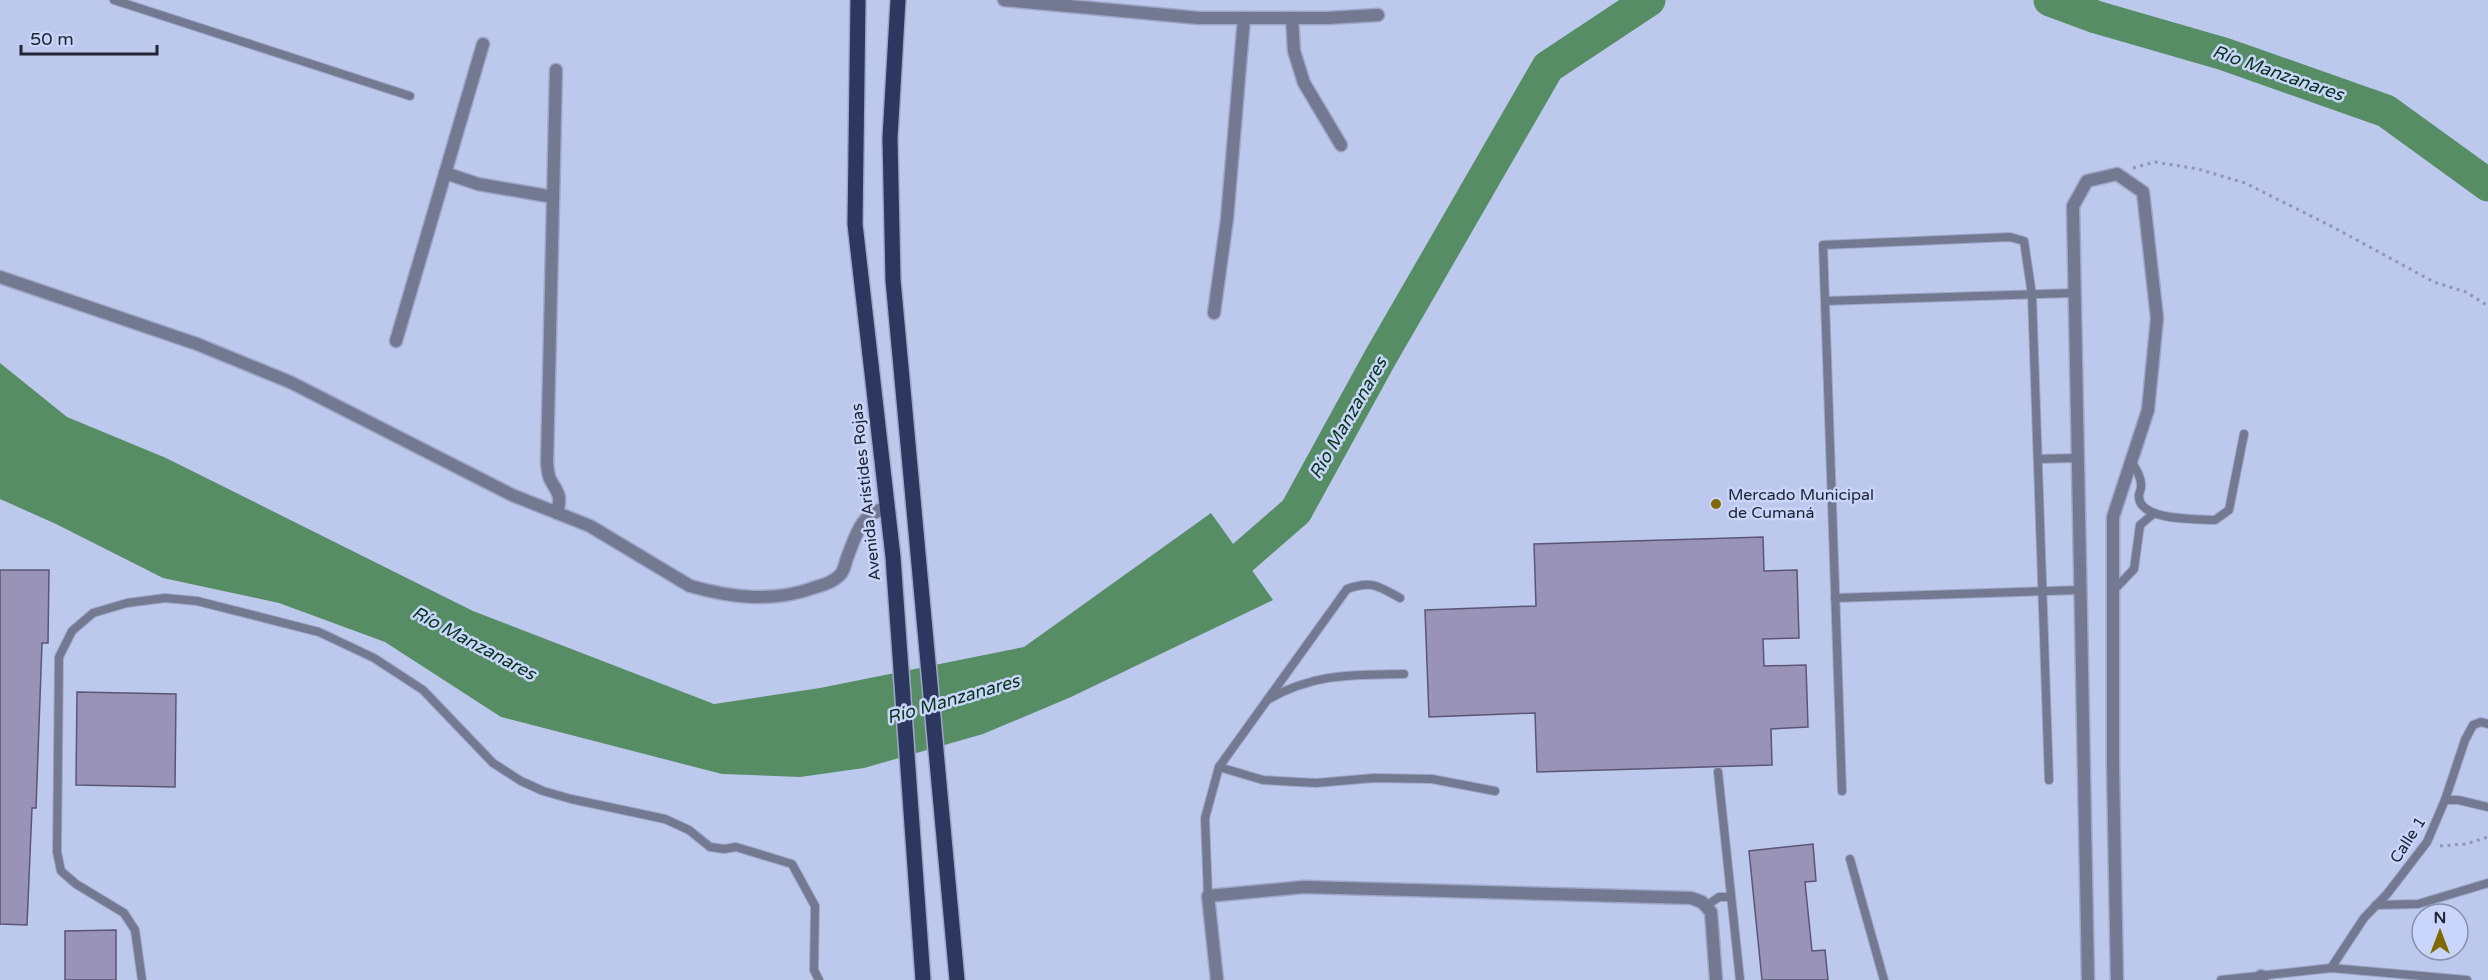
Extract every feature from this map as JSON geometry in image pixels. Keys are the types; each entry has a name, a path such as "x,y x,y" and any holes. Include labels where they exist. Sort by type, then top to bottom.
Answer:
{"main road":[{"name":"Avenida Arístides Rojas","path":"858,0 855,224 892,557 923,980"},
{"path":"898,0 890,138 893,280 957,980"}],"street":[{"path":"1004,0 1199,18 1378,15"},
{"path":"1214,313 1227,219 1244,18"},
{"path":"1292,18 1294,51 1304,83 1341,145"},
{"path":"396,341 483,44"},
{"path":"556,70 547,464 549,479 556,485 560,496 557,513"},
{"path":"445,173 478,184 553,197"},
{"path":"2088,980 2073,206 2087,181 2117,174 2143,192 2157,318 2148,410 2112,517 2117,980"},
{"path":"0,277 197,344 290,382 512,495 591,526 690,586 740,598 757,598 791,595 835,579 842,573 861,523 872,513 887,508"},
{"path":"1217,980 1208,896 1304,887 1691,898 1702,902 1711,912 1716,980"}],"lane":[{"path":"114,0 410,96"},
{"path":"1842,790 1823,244 2010,237 2024,241 2032,295 2049,780"},
{"path":"1825,301 2074,293"},
{"path":"2131,461 2140,478 2139,497 2143,509 2153,514 2215,519 2229,510 2244,434"},
{"path":"2037,459 2077,458"},
{"path":"2113,591 2134,569 2140,525 2153,514"},
{"path":"1208,896 1205,818 1219,767 1347,589 1365,583 1380,587 1400,598"},
{"path":"1835,598 2080,590"},
{"path":"142,980 135,930 124,913 76,884 61,870 57,852 59,657 72,631 93,613 127,603 165,598 197,601 319,632 374,658 423,690 493,763 543,791 665,819 689,830 710,847 724,849 736,847 792,864 815,906 814,970 819,980"},
{"path":"1264,703 1288,688 1320,678 1404,674"},
{"name":"Calle 1","path":"2331,968 2364,918 2427,842 2445,800 2465,740 2473,725 2481,722 2488,724"},
{"path":"1219,767 1263,780 1316,783 1374,778 1432,779 1495,791"},
{"path":"1718,772 1740,980"},
{"path":"2445,800 2458,800 2488,807"},
{"path":"1850,859 1884,980"},
{"path":"2376,905 2418,904 2488,883"},
{"path":"1706,906 1719,897 1731,897"},
{"path":"2221,980 2261,978 2331,968 2467,980"}],"path":[{"path":"2117,174 2155,162 2198,169 2245,183 2331,226 2434,282 2466,292 2488,306"},
{"path":"2427,842 2438,846 2449,846 2488,837"}],"water":[{"path":"0,363 67,417 166,458 473,611 714,704 820,688 1024,647 1211,513 1273,600 1071,697 983,734 864,768 800,777 722,774 501,717 385,642 279,603 163,578 56,524 0,499"}],"building":[{"path":"1763,537 1764,571 1797,570 1799,638 1763,639 1764,666 1806,665 1808,727 1771,729 1772,765 1537,772 1535,713 1429,717 1425,610 1536,606 1534,544"},
{"path":"0,570 49,570 48,643 42,643 36,808 32,808 27,925 0,924"},
{"path":"77,692 176,694 175,787 76,785"},
{"path":"1813,844 1816,881 1805,882 1812,951 1825,950 1828,980 1762,980 1749,851"},
{"path":"116,930 116,980 65,980 65,931"}],"waterway":[{"name":"Río Manzanares","path":"1211,585 1296,511 1380,358 1548,67 1649,0"},
{"name":"Río Manzanares","path":"2050,0 2096,17 2224,54 2386,111 2488,185"}],"place":[{"name":"Mercado Municipal de Cumaná","path":"1716,504"}]}
